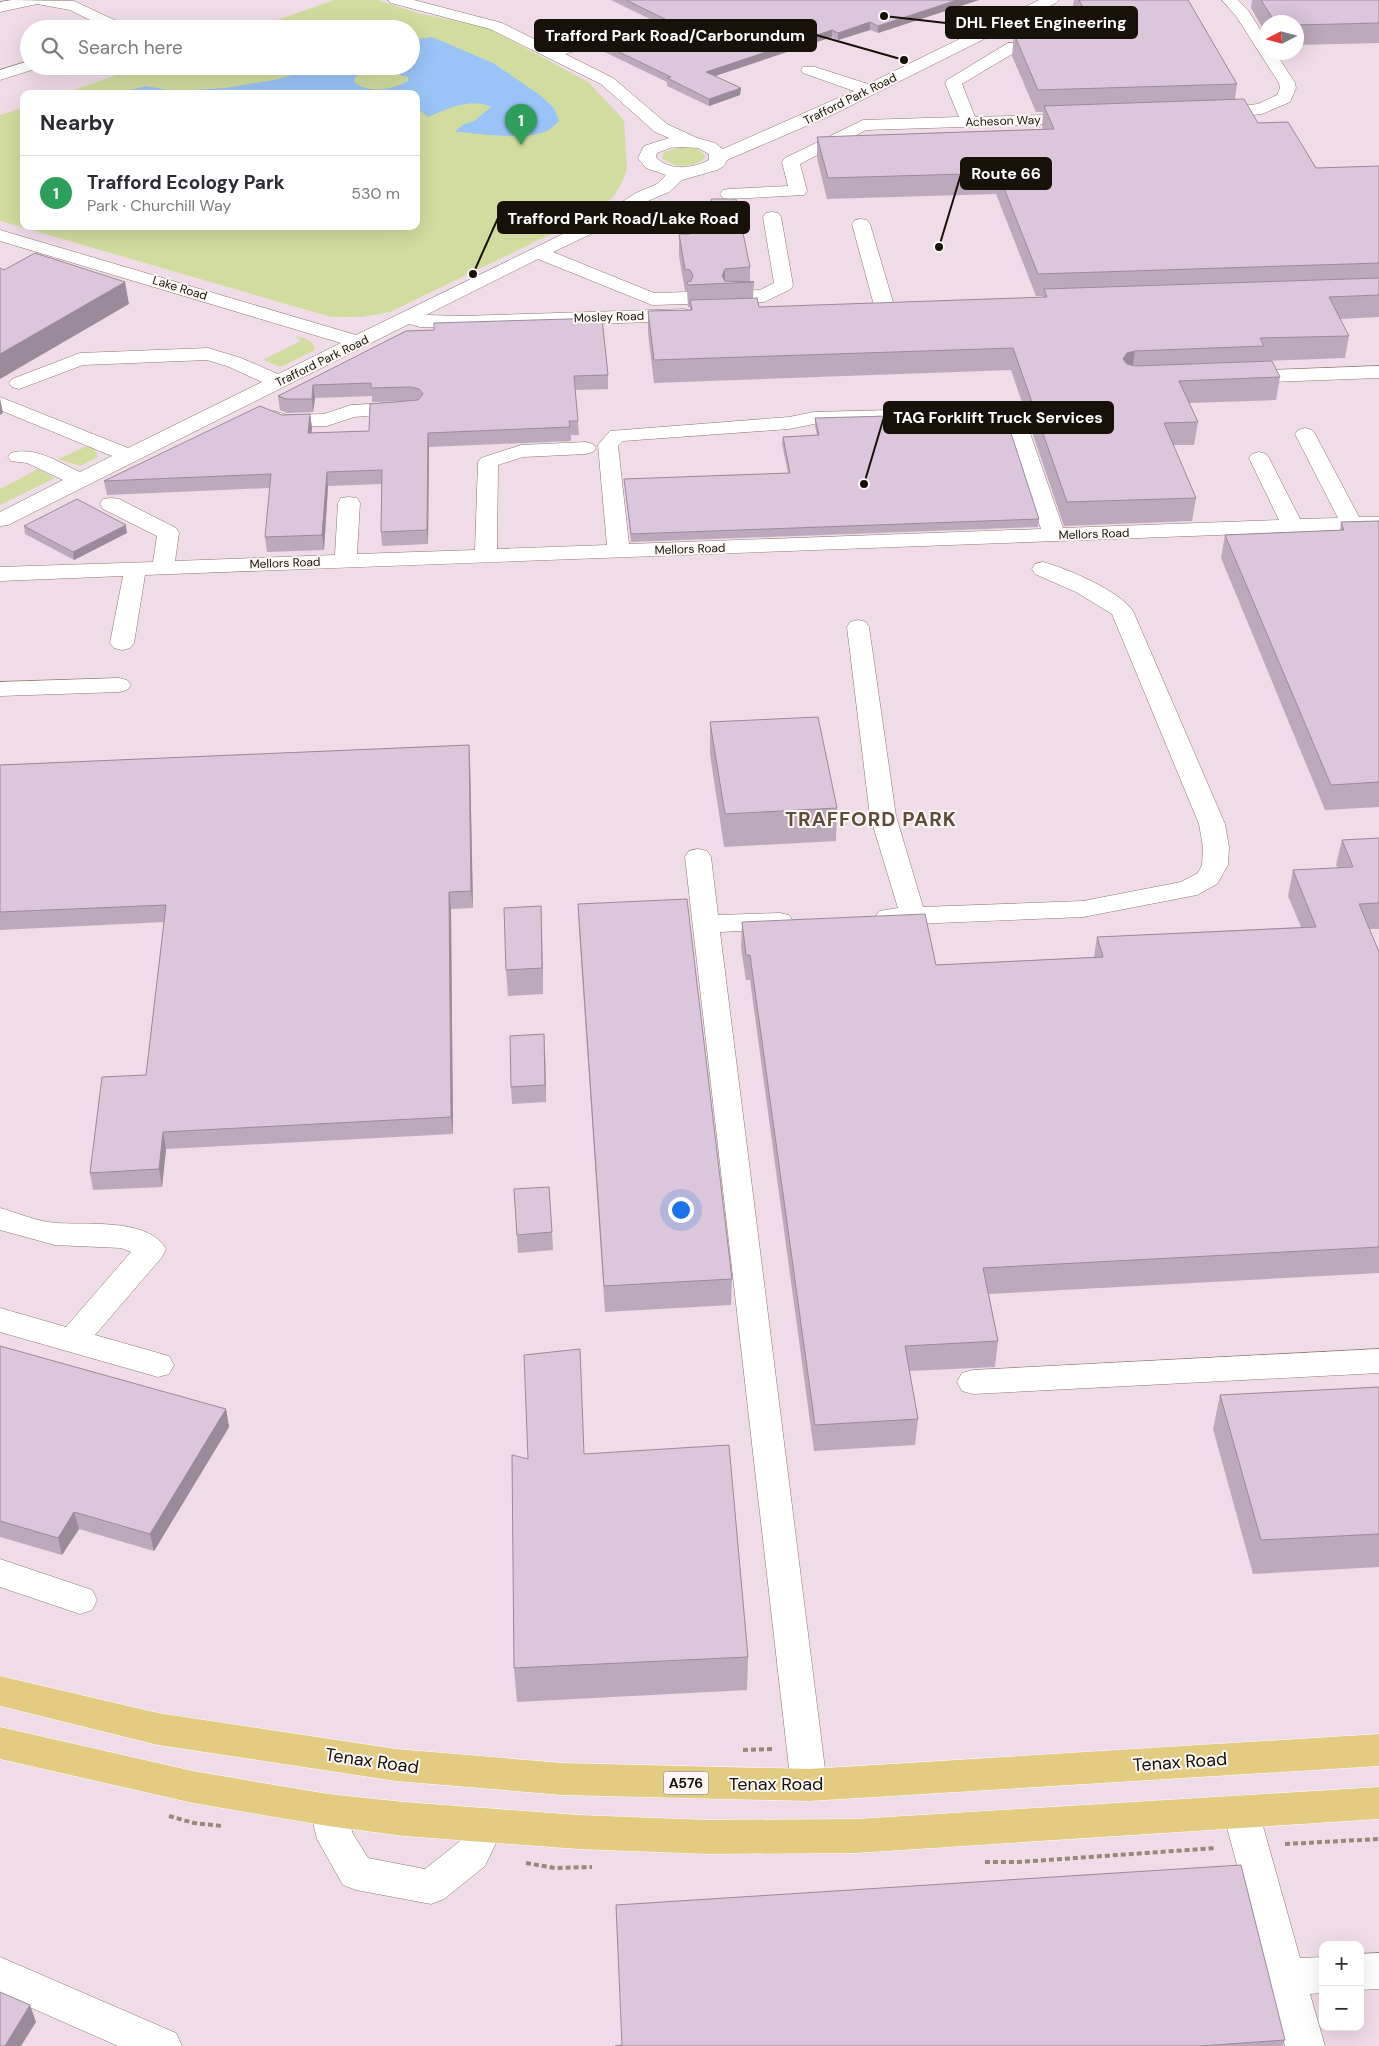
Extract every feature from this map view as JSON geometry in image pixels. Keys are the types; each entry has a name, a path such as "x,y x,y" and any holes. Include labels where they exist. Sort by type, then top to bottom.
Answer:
{"main road":[{"name":"Tenax Road","path":"0,1691 158,1729 396,1766 562,1780 809,1785 1379,1750"},
{"path":"0,1743 192,1787 328,1810 404,1819 578,1832 708,1837 856,1836 1379,1803"}],"street":[{"path":"0,7 37,0 74,6 103,20"},
{"path":"396,0 496,26 552,53 607,82 653,119 661,128 714,148 719,157"},
{"name":"Trafford Park Road","path":"757,133 786,129 1051,0"},
{"path":"1230,0 1242,13 1259,40"},
{"path":"552,53 582,42 587,36 587,23"},
{"path":"969,122 953,83 1014,46 1052,45"},
{"path":"1199,115 1251,112 1271,106 1284,98 1288,88 1287,83 1272,60"},
{"path":"0,75 20,69"},
{"path":"809,70 869,90"},
{"path":"641,111 639,121 652,158 673,171 685,172 713,166 719,157 757,133"},
{"name":"Acheson Way","path":"729,194 798,191 791,162 863,125 1095,118"},
{"path":"642,197 640,188 652,158 667,143 699,143 757,133"},
{"name":"Trafford Park Road","path":"0,520 608,219 642,197 662,188 676,176 685,172"},
{"path":"538,252 563,264 652,299 764,296 784,285 772,217"},
{"path":"0,233 16,223"},
{"path":"861,224 885,308"},
{"name":"Lake Road","path":"0,233 360,342"},
{"path":"866,309 905,308"},
{"name":"Mosley Road","path":"409,318 420,322 535,319 624,324 769,312"},
{"path":"19,383 80,359 208,354 234,362 280,382"},
{"path":"1221,378 1379,372"},
{"path":"241,401 284,421 327,420 351,411 412,408"},
{"path":"0,403 130,456"},
{"path":"619,551 608,445 617,435 789,423 814,418 1013,413 1054,535"},
{"path":"1305,434 1352,524"},
{"path":"486,556 488,462 521,451 586,448"},
{"path":"18,457 30,457 80,480"},
{"path":"1259,458 1293,526"},
{"path":"346,561 349,502"},
{"path":"111,504 168,533 163,568"},
{"name":"Mellors Road","path":"0,574 1379,523"},
{"path":"122,643 135,569"},
{"path":"864,918 1083,909 1188,889 1208,878 1215,865 1216,847 1212,824 1122,611 1105,597 1075,581 1043,569"},
{"path":"858,627 883,816 913,916"},
{"path":"0,689 119,685"},
{"path":"698,857 809,1785"},
{"path":"706,924 805,920"},
{"path":"0,1219 55,1234 91,1234 126,1238 151,1249 73,1340"},
{"path":"0,1320 158,1364"},
{"path":"973,1382 1379,1361"},
{"path":"0,1572 80,1600"},
{"path":"328,1810 336,1839 356,1873 432,1887 472,1854 486,1826"},
{"path":"1241,1812 1304,1976 1305,2046"},
{"path":"1364,1972 1379,1971"},
{"path":"0,1975 162,2046"}],"path":[{"path":"737,1750 805,1748"}],"shaded area":[{"path":"0,0 334,0 277,20 20,20 20,75 116,75 73,90 20,90 20,108 0,115"},
{"path":"377,0 1379,0 1379,2046 0,2046 0,221 20,227 20,230 31,230 331,317 346,318 390,312 595,213 613,197 421,14"}],"green space":[{"path":"334,0 377,0 421,14 486,27 588,82 624,120 627,169 621,184 613,197 595,213 390,312 361,317 331,317 31,230 420,230 420,90 73,90 116,75 420,75 420,20 277,20"},
{"path":"20,108 20,227 0,221 0,115"},
{"path":"683,147 697,149 705,155 705,158 695,164 683,166 671,164 662,158 664,152"},
{"path":"296,336 311,342 315,350 281,367 263,360 301,341"},
{"path":"89,445 94,448 98,457 80,466 58,459"},
{"path":"38,469 55,478 0,505 0,489"}],"water":[{"path":"432,37 493,63 540,95 554,108 559,121 552,128 538,134 502,136 455,132 462,125 474,121 491,107 476,103 459,105 428,117 420,110 420,90 190,90 225,88 293,75 359,75 356,76 354,82 360,86 373,89 395,87 408,81 408,77 400,75 420,75 420,39"},
{"path":"146,86 168,90 131,90"}],"building":[{"path":"626,0 957,0 878,26 870,22 838,33 832,30 706,72 741,88 709,99 667,78 671,77 596,41 665,19"},
{"path":"1079,0 1188,0 1237,84 1038,90 1014,34 1095,32"},
{"path":"1261,0 1379,0 1379,23 1304,25 1304,15 1271,15"},
{"path":"1244,99 1258,123 1288,122 1316,168 1379,166 1379,263 1038,274 998,173 828,178 817,137 1054,129 1044,106"},
{"path":"711,199 736,199 750,267 725,269 722,276 725,281 754,282 688,285 687,282 691,281 693,275 690,270 685,269 679,234 690,234 686,214 714,213"},
{"path":"35,253 125,282 0,354 0,268 4,270"},
{"path":"1379,278 1379,295 1329,297 1349,336 1260,338 1264,346 1135,351 1127,353 1123,359 1127,364 1135,366 1272,361 1280,377 1179,381 1198,422 1164,423 1196,498 1067,502 1013,348 654,360 648,311 692,310 690,300 757,298 759,307 1047,297 1044,289"},
{"path":"602,318 608,375 574,376 578,421 569,421 570,427 428,433 427,530 381,532 382,470 327,472 322,535 265,537 271,474 104,481 260,406 282,415 310,414 308,433 369,431 370,404 418,400 423,394 419,389 411,387 371,388 371,383 313,385 312,399 286,399 278,396 406,331 434,330 434,323"},
{"path":"926,415 931,430 1009,427 1039,519 631,534 624,479 790,473 783,437 819,435 815,418"},
{"path":"77,499 126,525 73,552 24,526"},
{"path":"1379,521 1379,782 1331,785 1225,535 1344,530 1341,522"},
{"path":"818,717 837,808 725,814 710,722"},
{"path":"469,745 471,891 449,892 451,1117 163,1132 159,1169 90,1173 102,1077 146,1075 166,905 0,912 0,765"},
{"path":"1379,838 1379,903 1359,904 1379,952 1379,1247 983,1268 998,1341 905,1346 918,1419 815,1425 750,955 746,955 742,922 925,914 936,965 1103,957 1097,937 1316,927 1293,870 1353,867 1342,840"},
{"path":"687,899 732,1279 604,1286 578,904"},
{"path":"541,906 542,968 506,970 504,908"},
{"path":"544,1034 545,1085 511,1087 510,1036"},
{"path":"549,1187 552,1232 517,1235 514,1189"},
{"path":"0,1346 226,1409 150,1534 74,1512 58,1538 0,1521"},
{"path":"580,1349 584,1454 729,1445 748,1657 514,1668 512,1455 528,1459 524,1355"},
{"path":"1379,1387 1379,1534 1261,1540 1220,1395"},
{"path":"1241,1865 1285,2040 1200,2046 615,2046 622,2045 616,1905"},
{"path":"0,1992 30,2005 5,2046 0,2046"}],"place":[{"name":"DHL Fleet Engineering","path":"884,16"},
{"name":"Trafford Park Road/Carborundum","path":"904,60"},
{"name":"Trafford Ecology Park","path":"521,145"},
{"name":"Route 66","path":"939,247"},
{"name":"Trafford Park Road/Lake Road","path":"473,274"},
{"name":"TAG Forklift Truck Services","path":"864,484"}],"district":[{"name":"TRAFFORD PARK","path":"871,819"}]}
